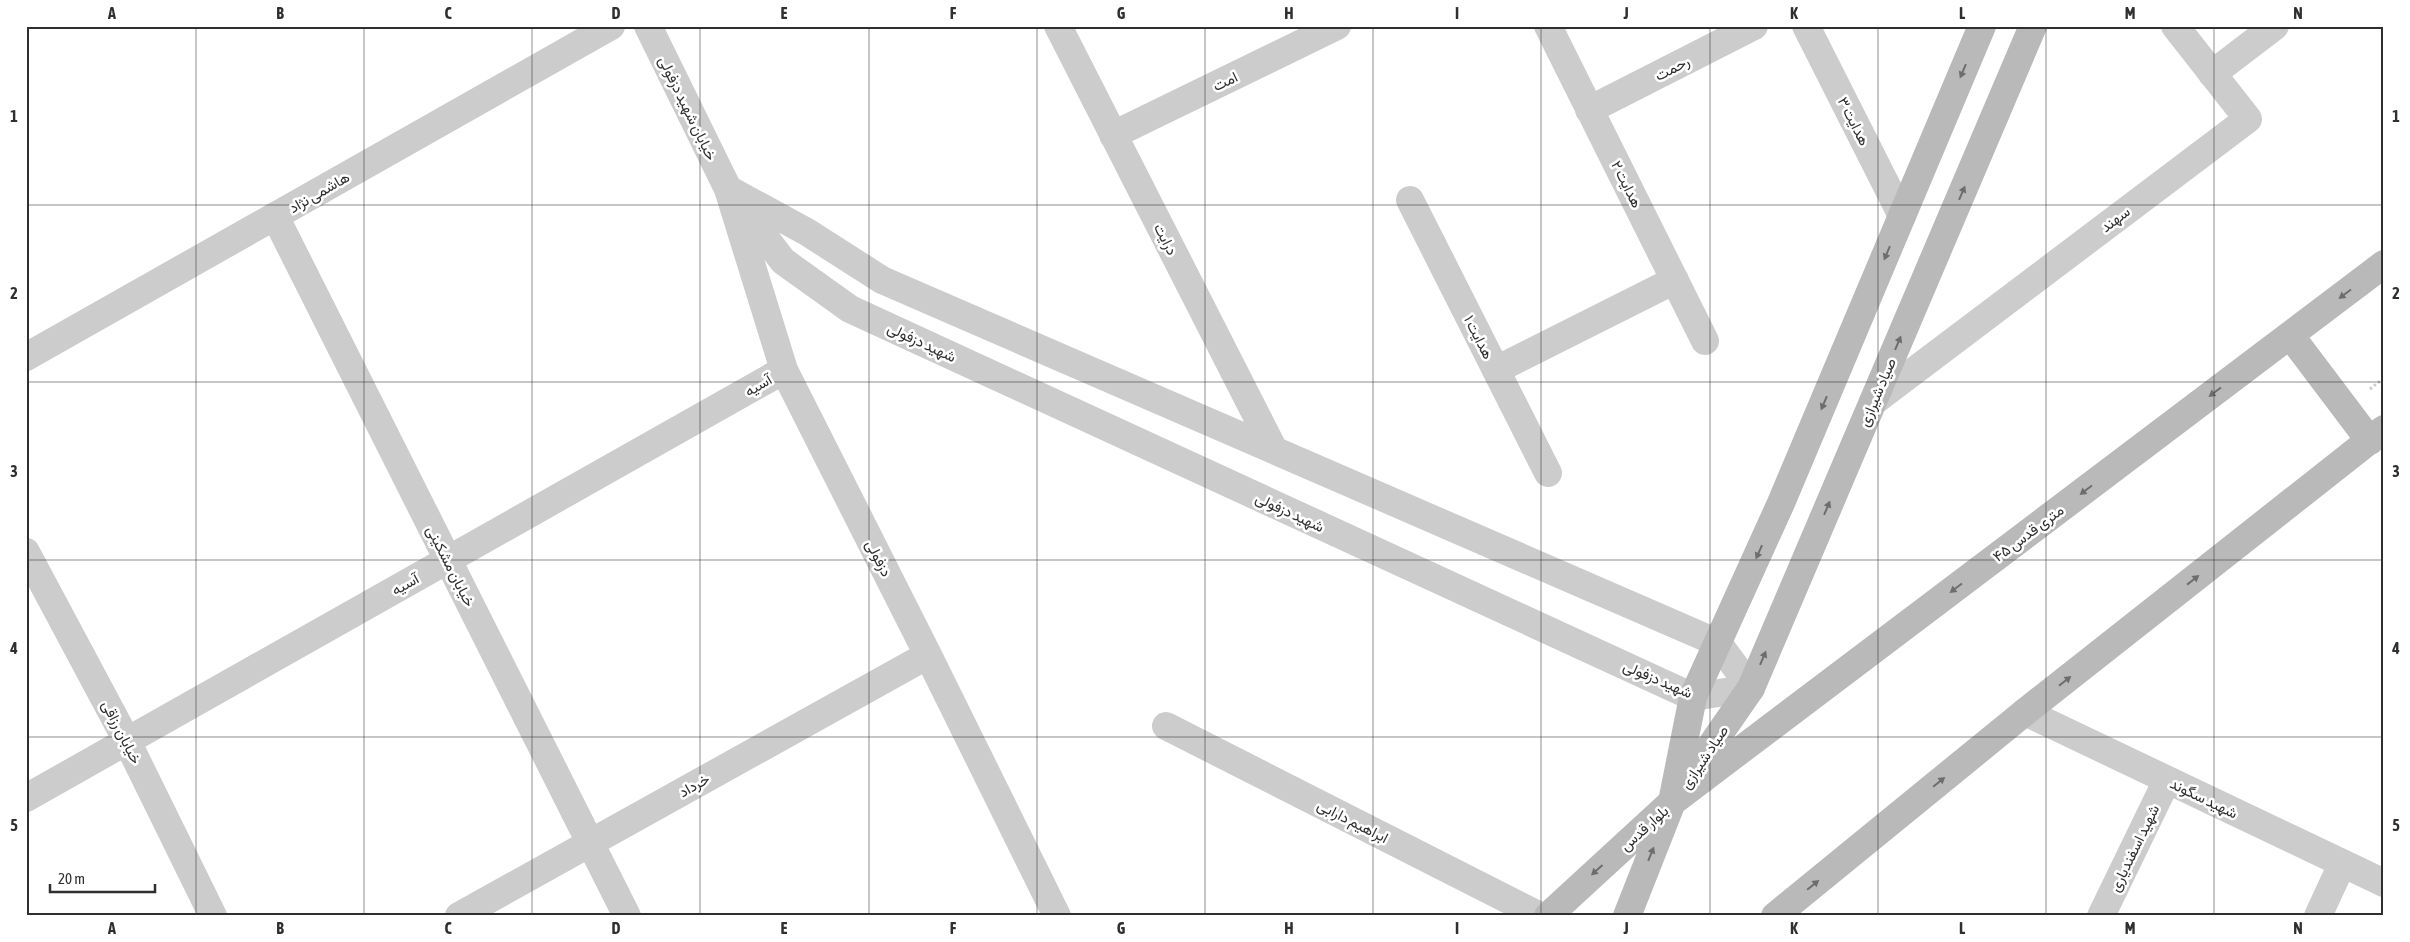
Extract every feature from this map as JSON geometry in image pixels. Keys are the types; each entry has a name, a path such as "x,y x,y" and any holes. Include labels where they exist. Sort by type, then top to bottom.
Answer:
{"main road":[{"name":"صیاد شیرازی","path":"1672,802 1693,697 1781,504 1982,26"},
{"name":"صیاد شیرازی","path":"1672,802 1750,688 2033,26"},
{"name":"۴۵ متری قدس","path":"1672,802 2384,264"},
{"path":"1775,916 2025,712 2377,435 2290,335"},
{"name":"بلوار قدس","path":"1548,916 1672,802"},
{"name":"بلوار قدس","path":"1627,916 1672,802"}],"street":[{"name":"هاشمی نژاد","path":"26,357 611,26"},
{"name":"خیابان شهید دزفولی","path":"648,26 728,189"},
{"name":"درایت","path":"1058,26 1274,450"},
{"name":"امت","path":"1113,135 1337,26"},
{"name":"هدایت ۲","path":"1548,26 1705,341"},
{"name":"رحمت","path":"1589,110 1754,26"},
{"name":"هدایت ۳","path":"1806,26 1902,216"},
{"path":"2175,26 2212,74 2275,26"},
{"name":"سهند","path":"1873,402 2248,119 2212,74"},
{"name":"دزفولی","path":"728,189 784,370 928,654 1057,916"},
{"path":"728,189 808,232 882,280 1718,643 1750,688"},
{"name":"شهید دزفولی","path":"728,189 783,261 850,309 1693,697 1750,688"},
{"name":"هدایت ۱","path":"1410,200 1548,473"},
{"name":"خیابان مشکینی","path":"275,216 627,916"},
{"path":"1496,370 1675,280"},
{"name":"آسیه","path":"26,798 784,370"},
{"name":"خیابان رزاقی","path":"26,552 128,741 213,916"},
{"name":"خرداد","path":"459,916 928,654"},
{"name":"شهید سگوند","path":"2025,712 2384,883"},
{"name":"ابراهیم دارابی","path":"1166,726 1540,916"},
{"name":"شهید اسفندیاری","path":"2101,916 2167,780"},
{"path":"2318,916 2342,864"}]}
